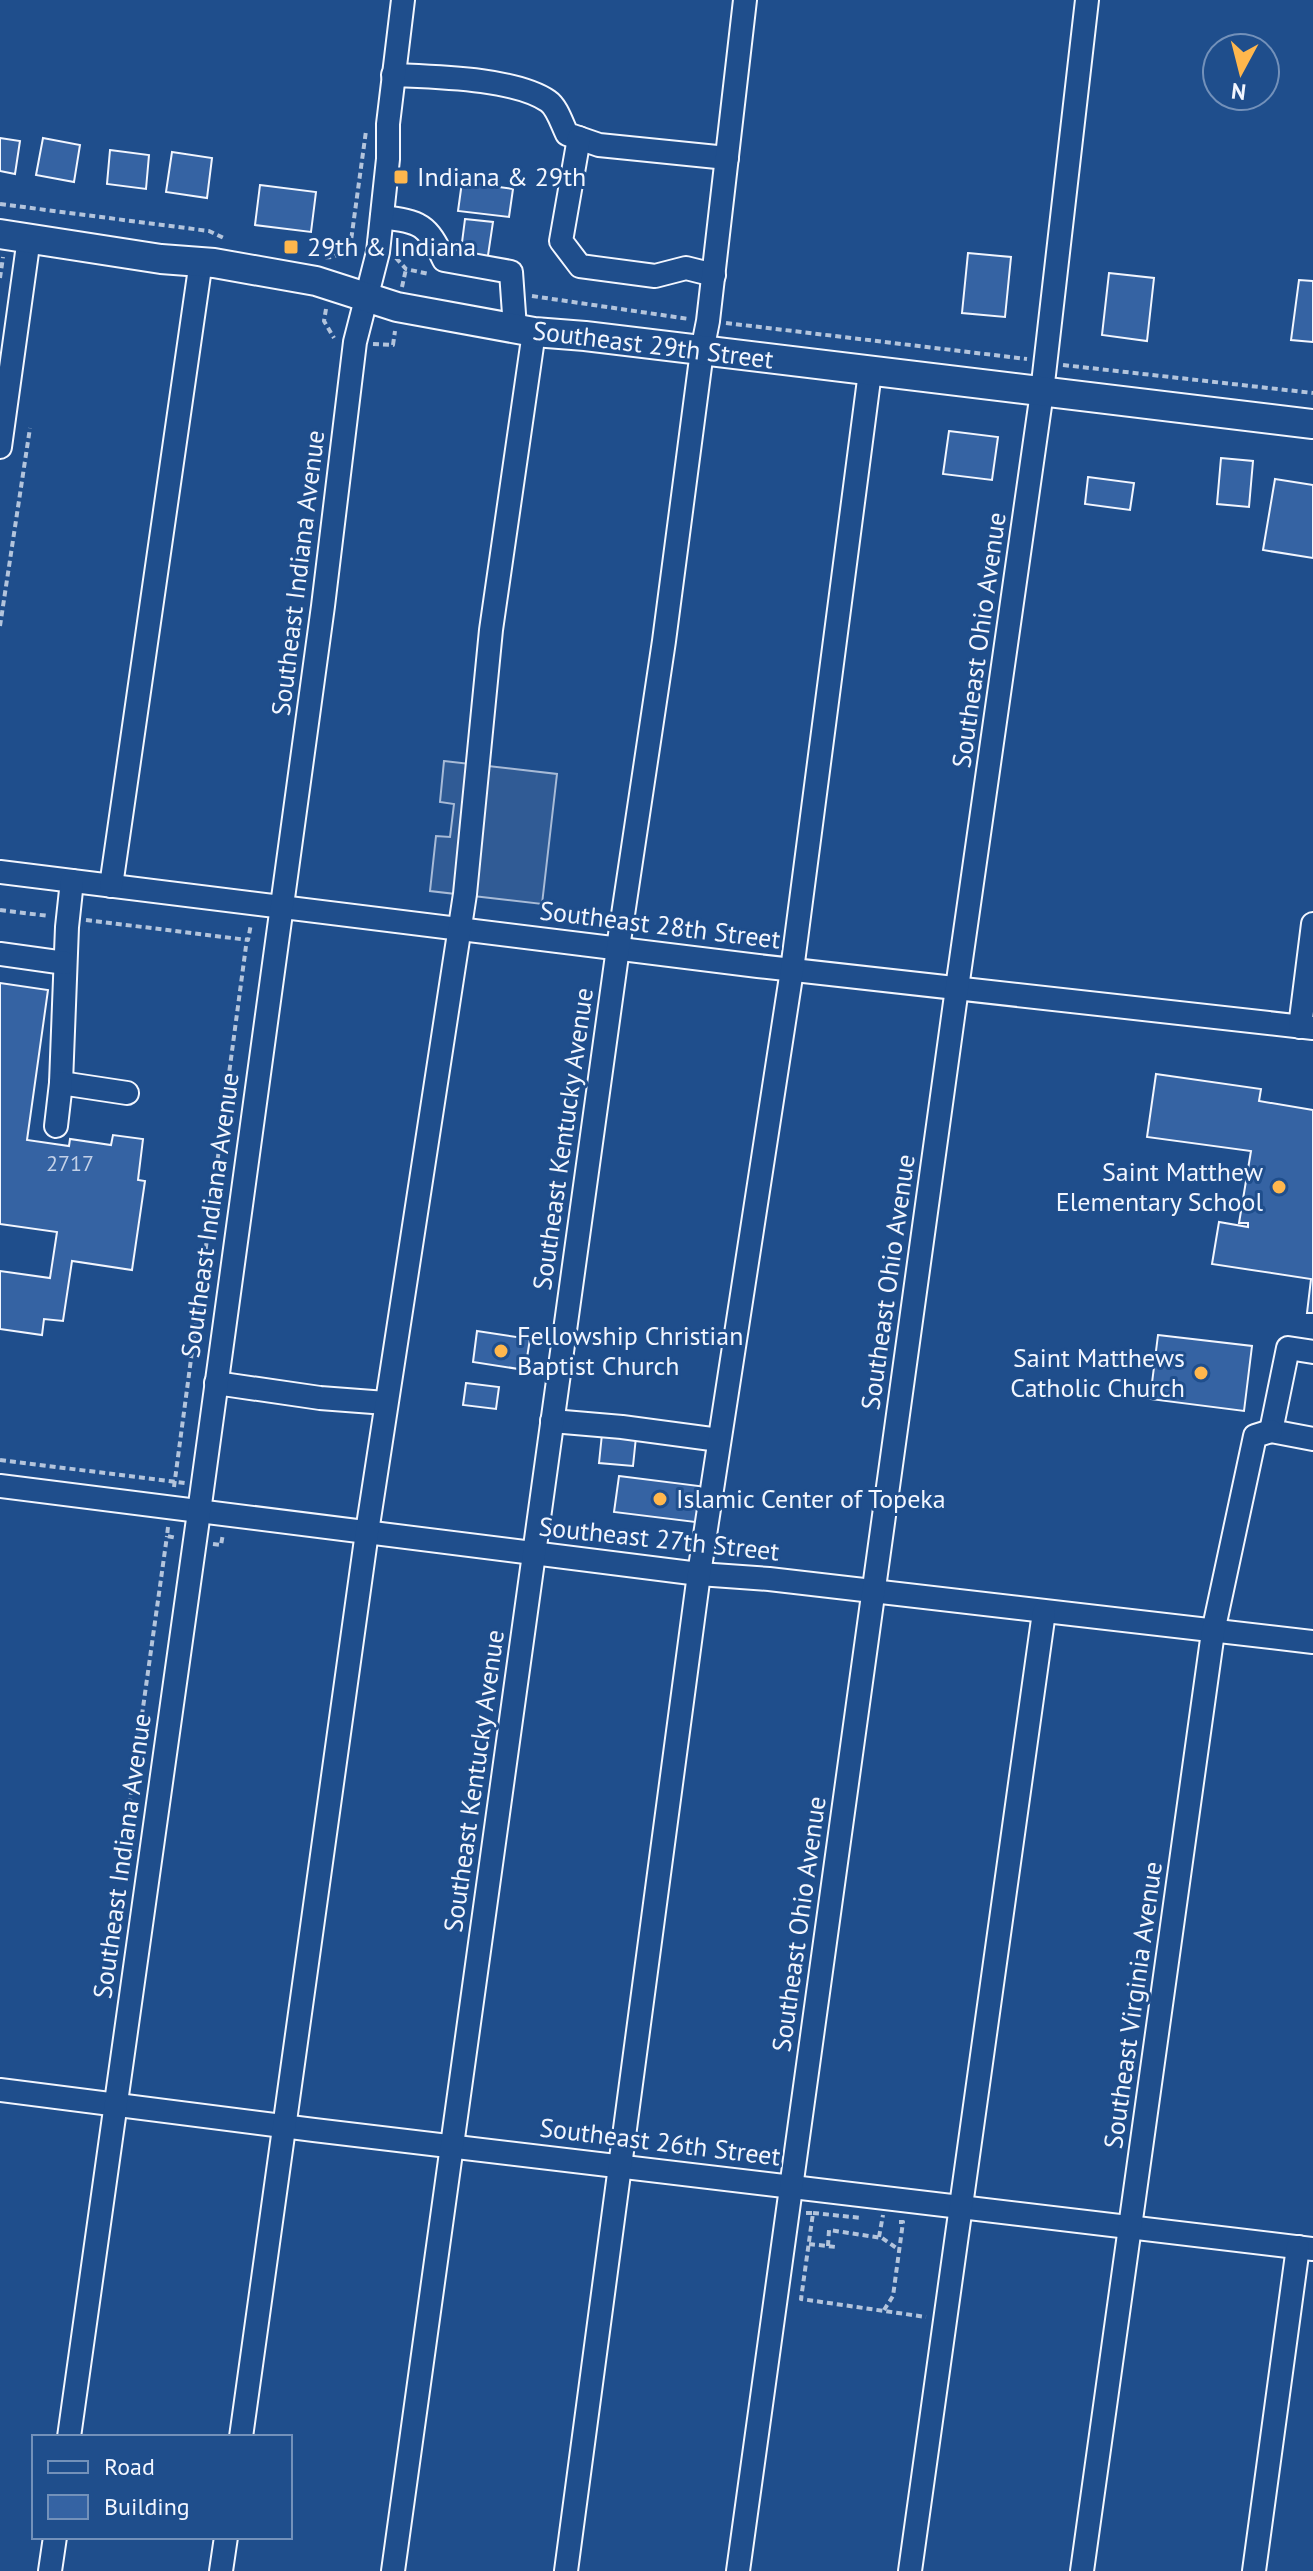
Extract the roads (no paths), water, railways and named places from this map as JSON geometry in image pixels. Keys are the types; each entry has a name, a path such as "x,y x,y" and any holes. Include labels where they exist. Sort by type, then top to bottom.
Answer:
{"main road":[{"name":"Southeast 29th Street","path":"2,244 29,238 161,259 201,261 316,281 397,307 524,330 1313,424"}],"street":[{"name":"Southeast Indiana Avenue","path":"69,2435 323,606 355,342 378,252 393,75 403,0"},
{"name":"Southeast Kentucky Avenue","path":"393,2571 708,321 745,0"},
{"name":"Southeast Ohio Avenue","path":"738,2571 1042,392 1087,0"},
{"path":"393,75 451,78 523,89 551,103 567,134 599,145 727,158"},
{"path":"579,138 561,241 580,266 655,276 686,268 714,275"},
{"path":"241,2435 367,1532 465,894 524,330 512,291 511,272 444,260 431,233 409,220 382,217"},
{"path":"0,447 29,238"},
{"path":"111,886 201,261"},
{"path":"566,2571 699,1574 792,970 870,372"},
{"name":"Southeast 28th Street","path":"0,872 792,970 1306,1028"},
{"path":"56,1126 72,881"},
{"path":"1306,1028 1313,924"},
{"path":"0,954 65,963"},
{"path":"61,1083 127,1093"},
{"path":"1313,1352 1288,1348 1271,1431 1313,1439"},
{"path":"216,1383 320,1398 386,1403"},
{"path":"552,1421 719,1440"},
{"name":"Southeast Virginia Avenue","path":"1082,2571 1213,1632 1255,1436 1271,1431"},
{"name":"Southeast 27th Street","path":"0,1486 699,1574 1313,1642"},
{"path":"910,2571 1044,1612"},
{"name":"Southeast 26th Street","path":"0,2090 1306,2248"},
{"path":"1254,2571 1306,2248"},
{"path":"50,2571 55,2539"},
{"path":"221,2571 226,2539"}],"place":[{"name":"Indiana & 29th","path":"401,177"},
{"name":"29th & Indiana","path":"291,247"},
{"name":"Saint Matthew Elementary School","path":"1279,1187"},
{"name":"Fellowship Christian Baptist Church","path":"501,1351"},
{"name":"Saint Matthews Catholic Church","path":"1201,1373"},
{"name":"Islamic Center of Topeka","path":"660,1499"}]}
